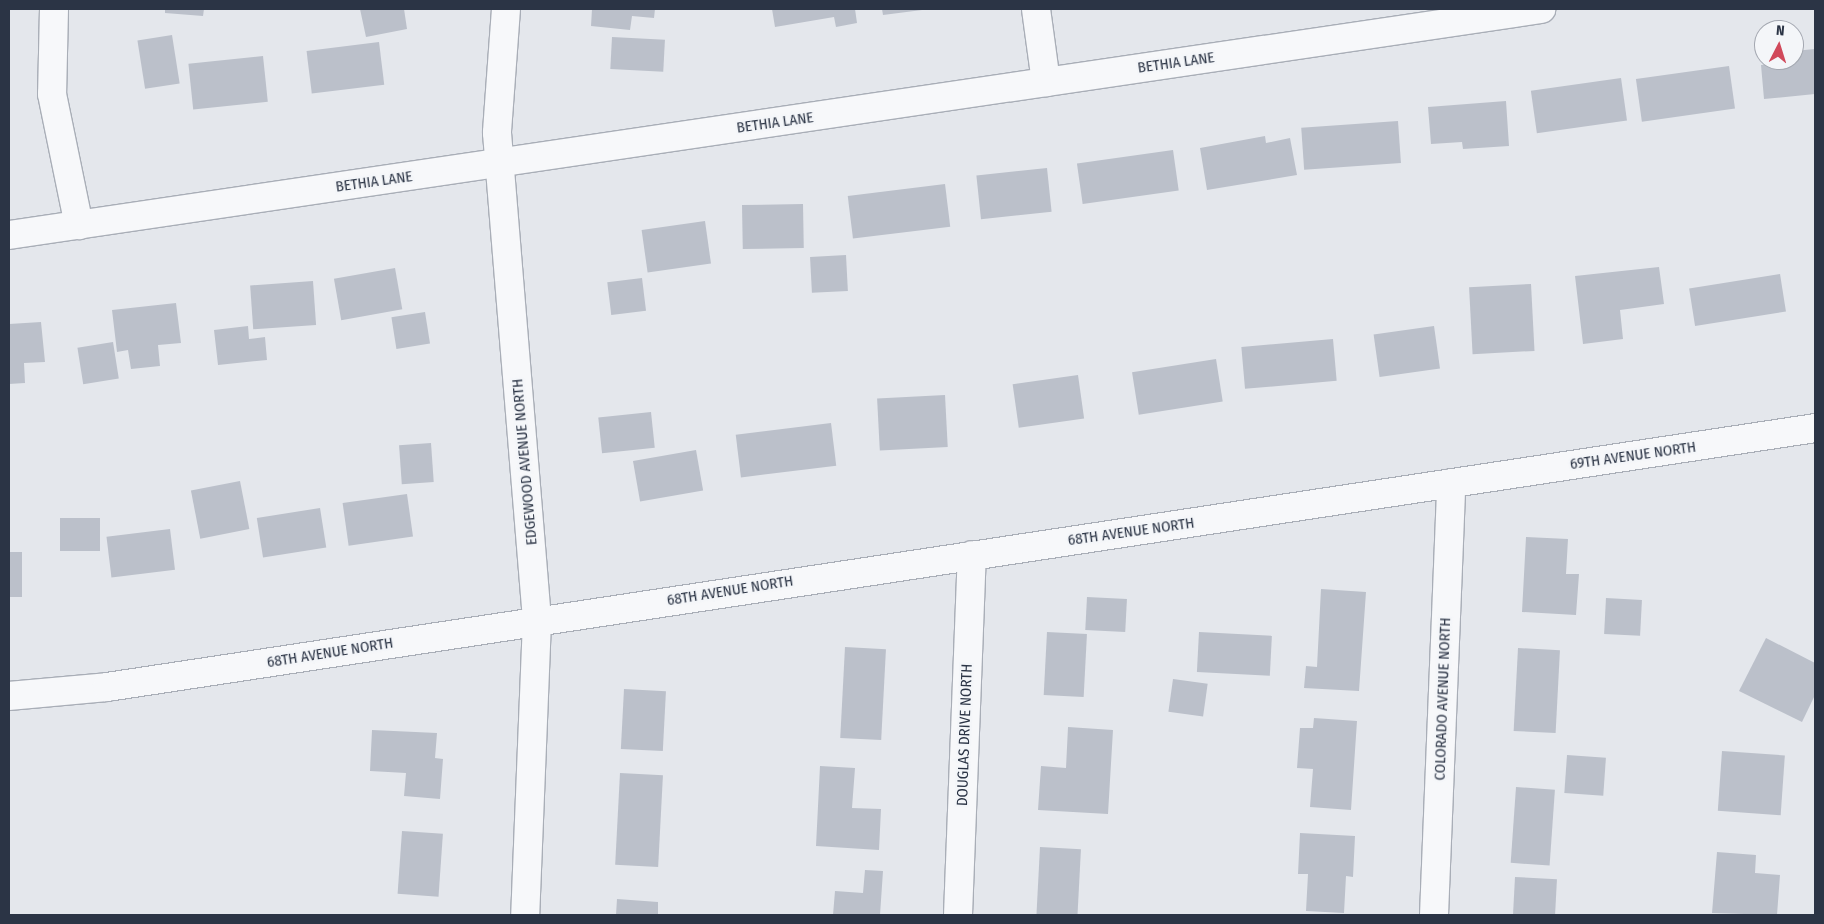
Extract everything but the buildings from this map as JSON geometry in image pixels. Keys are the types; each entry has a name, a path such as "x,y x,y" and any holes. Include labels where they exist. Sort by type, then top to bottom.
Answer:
{"street":[{"path":"54,9 52,94 79,226"},
{"name":"EDGEWOOD AVENUE NORTH","path":"506,9 499,164 537,621 526,915"},
{"path":"1036,9 1046,82"},
{"name":"BETHIA LANE","path":"9,235 1046,82 1486,13 1541,9"},
{"name":"69TH AVENUE NORTH","path":"1452,483 1815,428"},
{"name":"68TH AVENUE NORTH","path":"9,696 107,687 1452,483"},
{"name":"COLORADO AVENUE NORTH","path":"1434,915 1452,483"},
{"name":"DOUGLAS DRIVE NORTH","path":"958,915 972,555"}]}
